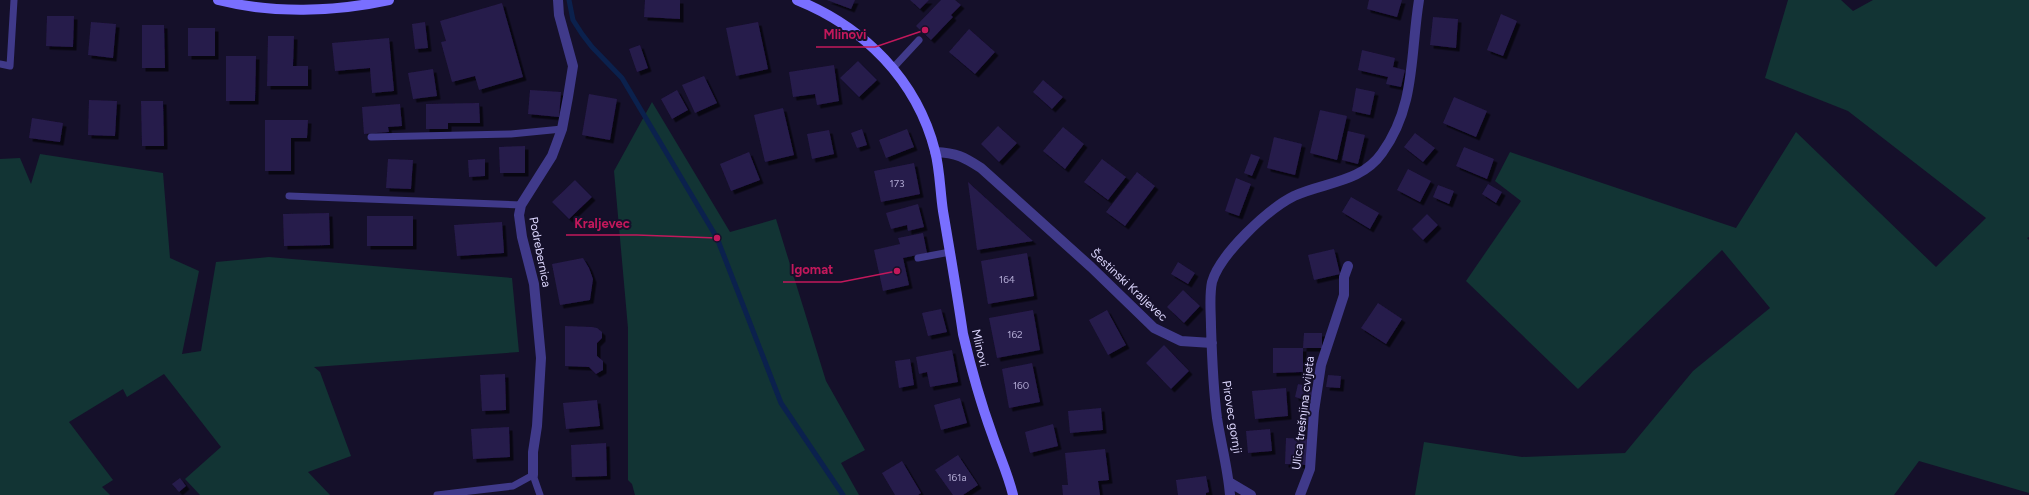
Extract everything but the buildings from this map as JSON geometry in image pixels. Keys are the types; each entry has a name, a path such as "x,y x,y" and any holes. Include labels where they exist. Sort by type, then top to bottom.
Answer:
{"main road":[{"path":"218,0 276,8 317,9 351,7 389,0"},
{"name":"Mlinovi","path":"797,0 834,17 854,30 893,68 920,110 935,152 963,334 974,382 1009,478 1013,495"}],"street":[{"name":"Podrebernica","path":"533,475 533,452 537,426 541,358 534,284 522,237 519,215 521,205 552,156 562,129 573,66 559,15 558,0"},
{"path":"1212,343 1212,284 1215,272 1232,249 1279,206 1294,196 1343,181 1359,173 1372,164 1389,143 1400,122 1409,92 1419,0"},
{"name":"Šestinski Kraljevec","path":"935,152 953,153 962,156 981,168 1092,267 1154,328 1180,342 1212,343"},
{"name":"Ulica trešnjina cvijeta","path":"1300,495 1310,469 1314,411 1321,365 1343,301 1344,277 1348,266"},
{"name":"Pirovec gornji","path":"1212,343 1212,370 1217,417 1230,495"},
{"path":"1229,482 1251,495"}],"lane":[{"path":"0,64 10,66 14,0"},
{"path":"893,68 919,40"},
{"path":"371,137 511,134 562,129"},
{"path":"289,196 521,205"},
{"path":"918,258 950,252"},
{"path":"437,495 512,486 533,475 540,495"}],"green space":[{"path":"1788,0 1841,0 1853,11 1873,0 2029,0 2029,237 2027,238 2029,240 2029,493 1919,461 1894,495 1415,495 1424,442 1522,457 1625,453 1693,371 1770,308 1722,250 1578,389 1466,281 1521,201 1495,181 1510,152 1736,228 1796,132 1936,267 1986,218 1848,111 1765,78"},
{"path":"652,102 730,232 776,219 826,381 865,450 841,463 859,495 635,495 632,484 628,480 628,328 614,171"},
{"path":"40,154 163,173 170,258 199,271 182,354 201,351 216,262 269,257 512,278 519,352 314,367 320,372 351,456 308,472 330,495 200,495 185,479 221,447 164,374 127,397 123,389 69,422 113,480 102,487 110,495 0,495 0,159 20,158 31,184"}],"waterway":[{"path":"569,0 573,20 592,47 622,78 717,238 781,403 843,495"}],"place":[{"name":"Mlinovi","path":"925,30"},
{"name":"Kraljevec","path":"717,238"},
{"name":"Igomat","path":"897,271"}]}
